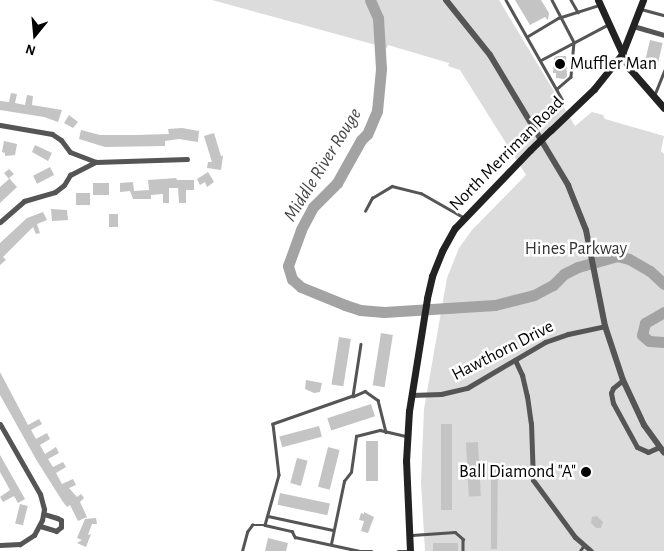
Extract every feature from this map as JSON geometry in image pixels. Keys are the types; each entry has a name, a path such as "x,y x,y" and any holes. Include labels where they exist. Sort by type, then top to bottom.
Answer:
{"main road":[{"name":"North Merriman Road","path":"410,551 407,437 411,394 427,298 442,251 463,218 594,89 622,54 643,0"},
{"path":"599,2 629,68 664,108"}],"street":[{"path":"446,0 490,55 568,185 586,230 606,326 623,380 644,425 664,453"},
{"path":"633,26 664,35"},
{"path":"0,125 52,134 61,140 70,152 96,162 186,159"},
{"path":"0,222 24,201 55,192 64,185 70,175 96,162"},
{"name":"Hawthorn Drive","path":"411,394 441,394 467,388 545,342 568,334 606,326"},
{"path":"515,360 522,375 531,422 533,480 561,519 591,551"},
{"path":"623,380 613,388 611,393 613,403 637,447 648,452 659,447"},
{"path":"0,424 40,494 42,520 34,535 20,544 0,545"}],"lane":[{"path":"506,0 562,98"},
{"path":"552,0 574,42 571,77 557,89"},
{"path":"571,0 578,12"},
{"path":"528,36 562,17 599,2"},
{"path":"640,9 664,15"},
{"path":"541,60 608,24"},
{"path":"653,97 664,71"},
{"path":"365,211 378,192 392,186 421,192 463,218"},
{"path":"353,396 361,344"},
{"path":"265,525 279,475 272,424 365,391 372,394 381,406 386,432"},
{"path":"331,544 344,481 351,472 356,436 380,430 407,437"},
{"path":"268,516 333,530"},
{"path":"242,551 246,532 252,525 265,525 292,531 294,537 372,551"},
{"path":"409,535 454,532 463,539 463,551"},
{"path":"580,551 584,545"},
{"path":"398,551 410,551"}],"green space":[{"name":"Hines Parkway","path":"212,0 499,0 575,126 592,112 603,115 605,119 664,136 661,151 664,154 664,551 425,551 421,482 424,409 447,278 459,248 472,230 526,175 460,70 448,66 449,63 388,45 387,48"}],"building":[{"path":"515,0 541,0 549,13 548,20 545,17 530,25"},
{"path":"650,40 663,43 658,64 645,61"},
{"name":"Muffler Man","path":"566,56 567,76 564,79 556,78 556,73 553,73 554,58"},
{"path":"11,93 17,94 15,103 25,105 27,95 33,96 32,105 62,110 58,122 44,117 0,110 0,101 9,102"},
{"path":"69,115 78,122 73,128 64,123"},
{"path":"182,128 199,131 198,142 179,139 165,141 165,146 105,147 79,139 81,130 100,135 136,135 169,134 168,129"},
{"path":"214,133 221,156 223,156 221,170 207,168 208,162 212,162 204,136"},
{"path":"4,141 17,144 15,155 5,156 5,153 2,152"},
{"path":"35,145 52,153 48,161 32,152"},
{"path":"50,167 54,175 37,184 33,176"},
{"path":"9,169 14,174 9,178 17,187 0,203 0,187 9,179 4,173"},
{"path":"208,172 214,182 207,187 205,182 200,185 197,179"},
{"path":"176,178 177,180 194,180 194,190 186,190 186,203 179,203 178,188 169,188 169,203 163,203 163,194 151,195 151,199 133,199 130,191 120,192 120,183 133,182 134,191 149,190 148,180"},
{"path":"93,183 109,183 109,195 93,195"},
{"path":"76,193 90,193 90,205 76,205"},
{"path":"51,209 67,210 68,220 52,221"},
{"path":"43,212 47,220 37,224 40,233 36,234 33,227 3,257 6,260 0,265 0,243 27,218"},
{"path":"109,214 118,214 118,227 109,227"},
{"path":"381,333 393,335 385,387 373,385"},
{"path":"339,337 351,339 343,386 331,384"},
{"path":"0,372 28,425 39,419 42,424 31,430 36,439 47,433 50,439 40,445 45,454 56,447 59,453 48,459 53,467 63,462 66,467 56,473 62,484 73,479 76,485 69,488 77,497 81,494 84,498 80,502 87,517 78,521 70,505 67,507 63,502 37,461 0,395"},
{"path":"306,380 322,383 320,392 314,393 305,389"},
{"path":"371,404 375,416 331,431 327,418"},
{"path":"441,424 452,424 452,510 441,510"},
{"path":"319,426 322,437 282,447 279,437"},
{"path":"366,441 378,441 378,481 366,481"},
{"path":"478,442 481,496 469,497 466,443"},
{"path":"328,447 340,450 330,490 318,487"},
{"path":"0,455 25,499 18,503 14,496 3,502 0,497 10,490 0,472"},
{"path":"297,458 308,461 301,486 290,483"},
{"path":"491,462 498,462 497,549 491,549"},
{"path":"280,493 330,504 327,515 278,505"},
{"path":"20,504 28,506 23,525 15,523"},
{"path":"364,512 374,517 368,533 361,531 364,521 359,520 361,513 364,514"},
{"path":"597,516 603,522 601,528 596,528 591,523 592,517"},
{"path":"96,518 97,524 92,524 88,535 91,534 86,547 77,543 82,540 77,538 85,519"},
{"path":"268,538 288,543 286,551 265,551"},
{"path":"433,543 458,543 458,551 433,551"}],"waterway":[{"name":"Middle River Rouge","path":"370,0 378,18 381,69 377,111 367,134 361,140 337,183 313,207 301,230 288,266 292,279 301,287 345,305 360,310 384,312 495,305 534,295 553,285 564,274 578,267 617,256 629,259 650,271 664,284"},
{"name":"Middle River Rouge","path":"664,312 645,323 642,335 649,341 664,342"}],"place":[{"name":"Muffler Man","path":"560,64"},
{"name":"Ball Diamond \"A\"","path":"586,472"}]}
